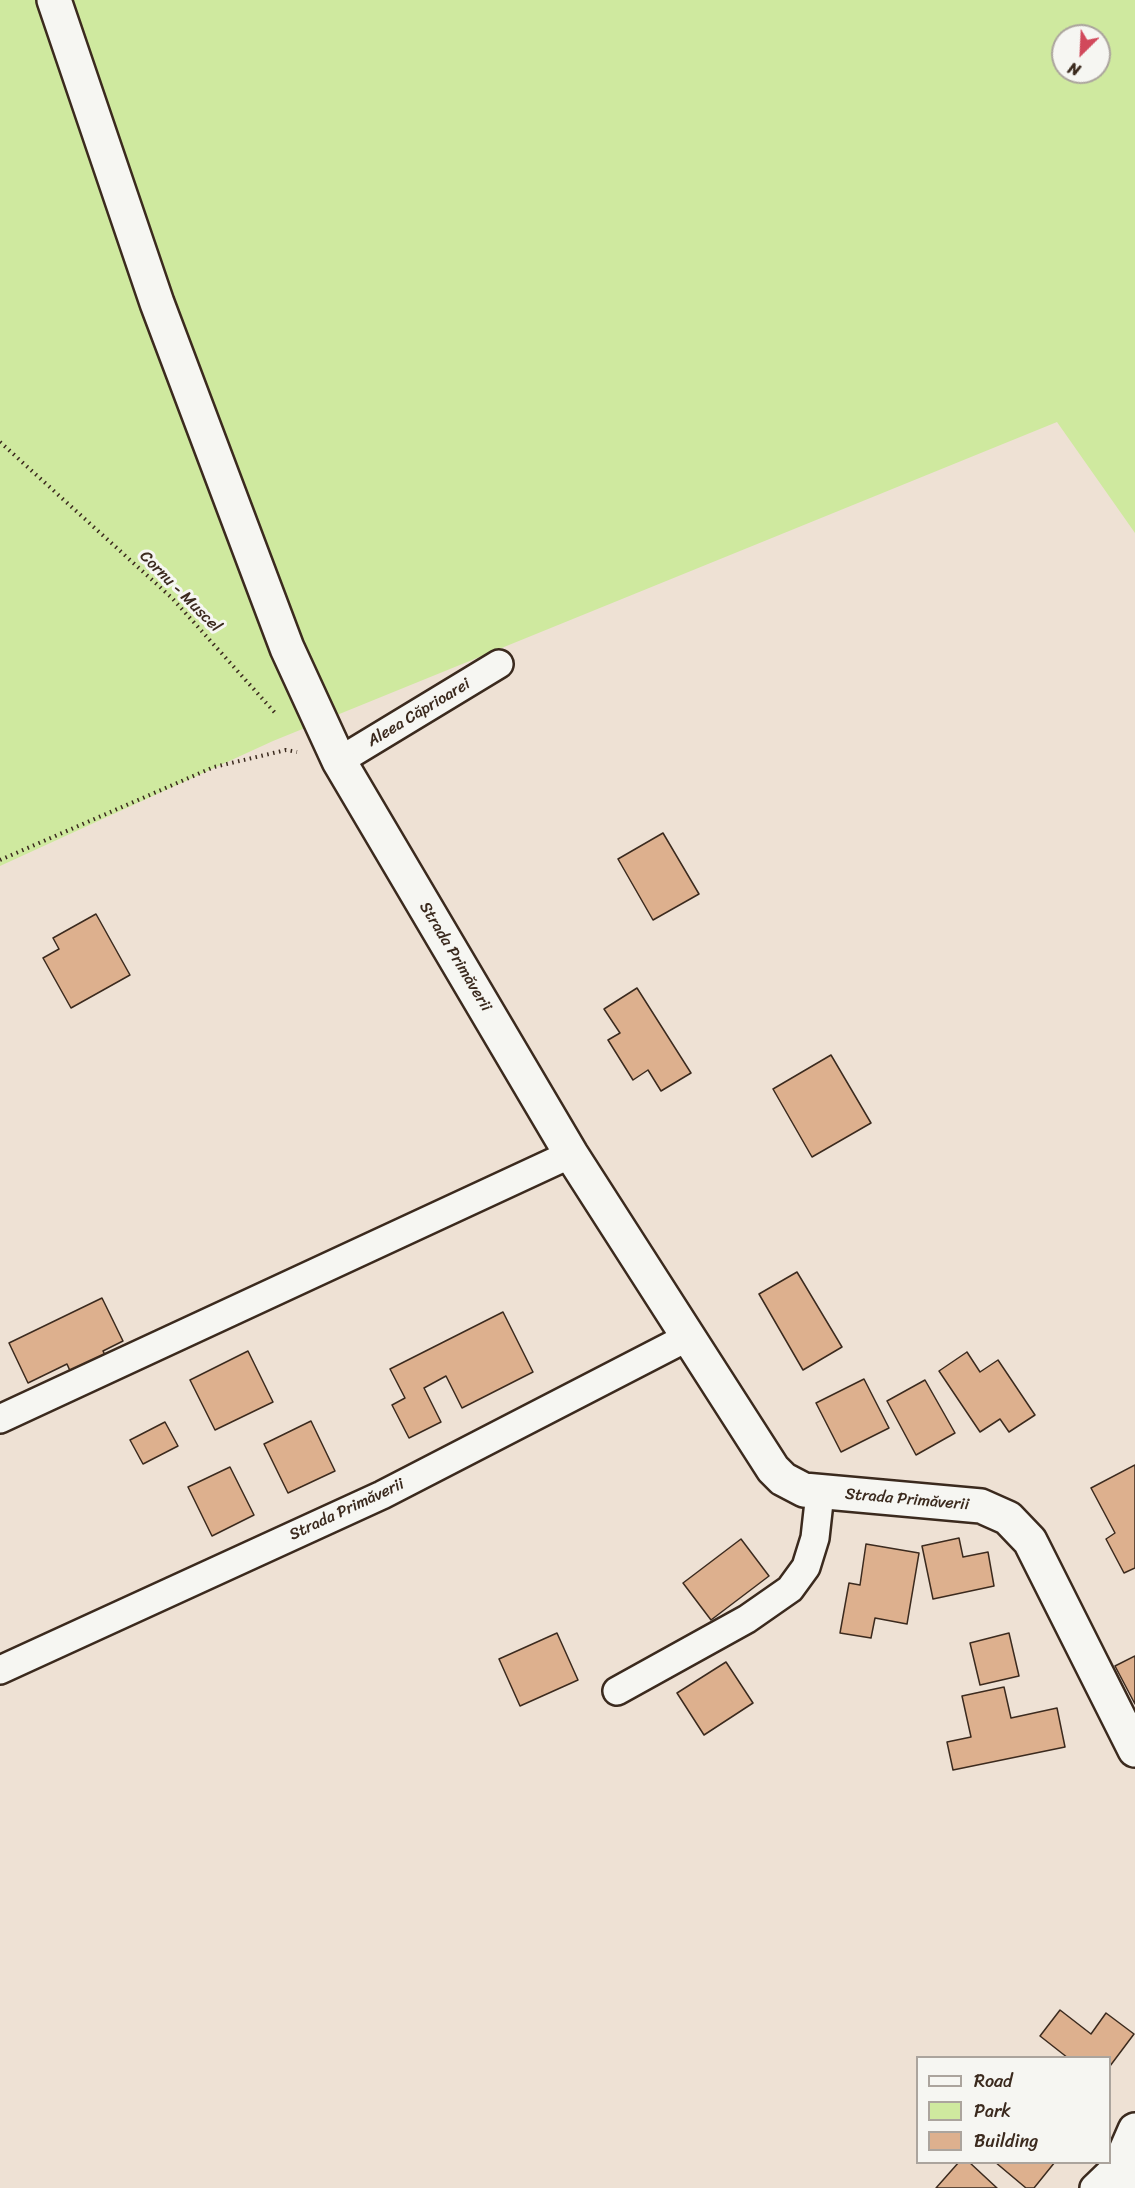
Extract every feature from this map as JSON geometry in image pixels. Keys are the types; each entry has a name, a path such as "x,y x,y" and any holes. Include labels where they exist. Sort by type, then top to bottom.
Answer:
{"street":[{"name":"Strada Primăverii","path":"54,0 157,303 287,648 339,761 571,1154 773,1469 794,1485 820,1493 981,1506 1008,1518 1030,1540 1135,1750"},
{"name":"Aleea Căprioarei","path":"339,761 499,664"},
{"path":"0,1419 571,1154"},
{"name":"Strada Primăverii","path":"0,1670 382,1495 688,1337"},
{"path":"617,1691 747,1619 790,1589 806,1567 814,1538 820,1493"},
{"path":"1094,2188 1124,2175 1135,2130"}],"path":[{"name":"Cornu - Muscel","path":"0,442 172,598 280,717"},
{"path":"0,860 214,767 286,750 339,761"}],"green space":[{"path":"0,0 1135,0 1135,533 1057,422 273,741 0,866"}],"building":[{"path":"663,833 699,894 653,920 618,859"},
{"path":"96,914 130,975 71,1008 43,958 59,949 53,938"},
{"path":"637,988 691,1073 661,1091 648,1070 633,1080 608,1040 620,1033 604,1009"},
{"path":"831,1055 871,1123 812,1157 773,1089"},
{"path":"797,1272 842,1347 803,1370 759,1294"},
{"path":"102,1298 123,1341 103,1351 109,1363 74,1380 67,1364 28,1383 9,1343"},
{"path":"503,1312 533,1372 462,1408 446,1376 424,1388 441,1422 409,1438 392,1405 405,1398 390,1369"},
{"path":"248,1351 273,1402 215,1430 190,1380"},
{"path":"967,1352 980,1372 998,1360 1035,1415 1009,1432 1000,1419 980,1432 939,1371"},
{"path":"864,1379 889,1428 841,1452 816,1403"},
{"path":"925,1380 955,1433 916,1455 887,1401"},
{"path":"311,1421 335,1471 288,1493 264,1444"},
{"path":"165,1422 178,1446 143,1464 130,1440"},
{"path":"1135,1465 1135,1568 1124,1573 1106,1539 1115,1533 1091,1488"},
{"path":"230,1467 254,1515 212,1536 188,1487"},
{"path":"959,1538 963,1557 988,1552 994,1586 933,1599 922,1546"},
{"path":"741,1539 769,1576 711,1620 683,1583"},
{"path":"866,1544 919,1553 907,1624 875,1618 871,1638 840,1633 849,1583 860,1585"},
{"path":"557,1633 578,1680 520,1706 499,1659"},
{"path":"1009,1633 1019,1676 980,1685 970,1643"},
{"path":"1135,1656 1135,1704 1115,1666"},
{"path":"726,1662 753,1703 704,1735 677,1693"},
{"path":"1004,1687 1011,1718 1057,1708 1065,1747 953,1770 947,1742 971,1737 962,1696"},
{"path":"1060,2010 1091,2034 1106,2013 1134,2034 1111,2065 1111,2056 1065,2056 1040,2036"},
{"path":"957,2164 971,2164 997,2188 936,2188"},
{"path":"997,2164 1053,2164 1034,2188 1026,2188"}]}
